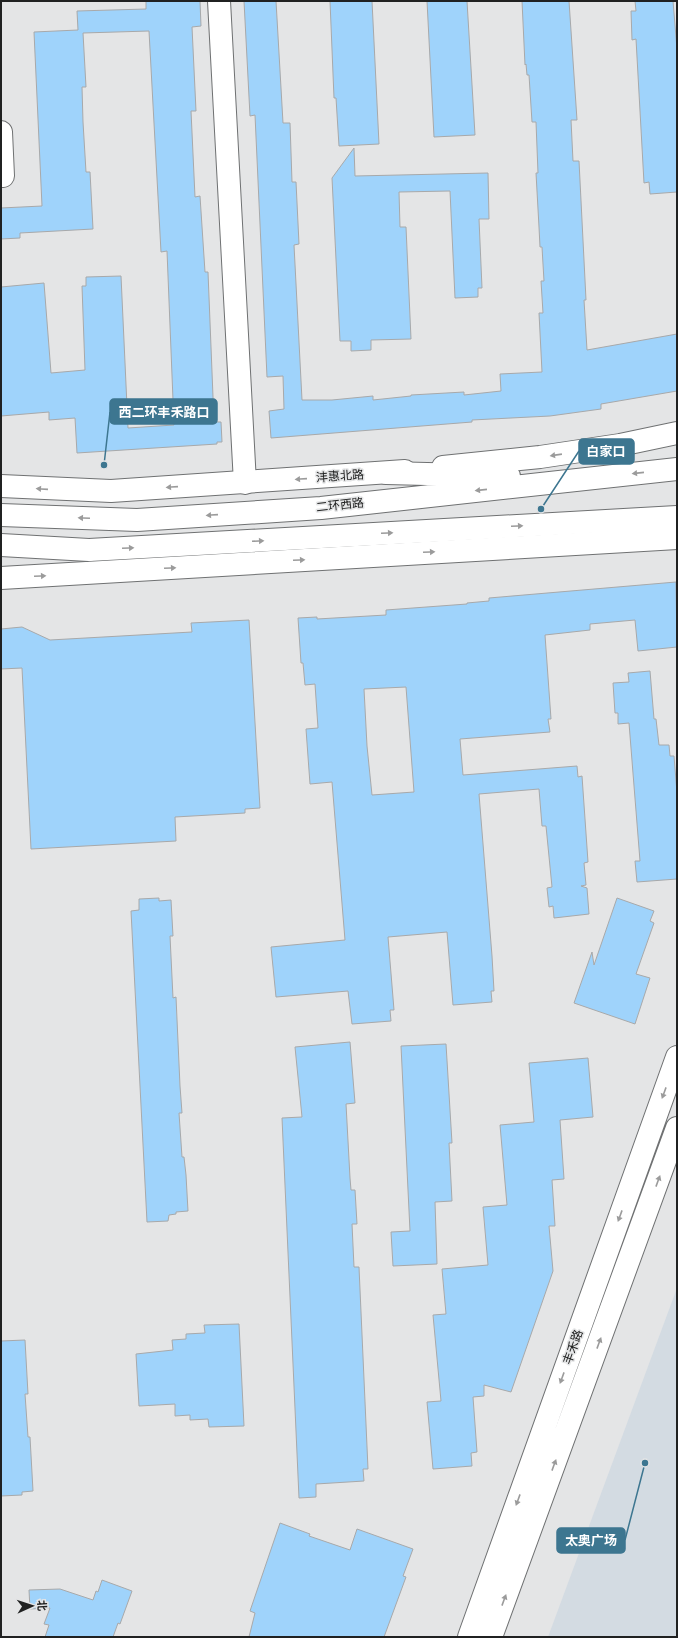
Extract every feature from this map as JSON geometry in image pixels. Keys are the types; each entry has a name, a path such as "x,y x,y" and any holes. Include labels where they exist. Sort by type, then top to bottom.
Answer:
{"main road":[{"path":"219,1 245,482"},
{"path":"1,132 1,176"},
{"name":"沣惠北路","path":"1,486 111,491 386,473 540,457 620,445 677,433"},
{"name":"二环西路","path":"1,515 137,520 321,508 677,469"},
{"path":"386,473 598,478"},
{"path":"1,545 89,550 677,517"},
{"path":"2,578 677,538"},
{"name":"丰禾路","path":"469,1637 677,1057"},
{"name":"丰禾路","path":"491,1637 677,1128"}],"shaded area":[{"path":"677,1288 677,1637 548,1637"}],"building":[{"path":"146,1 200,1 201,26 192,27 196,111 191,111 195,197 200,196 205,272 208,272 214,422 221,422 222,442 217,442 217,444 77,453 75,418 49,420 49,412 1,416 1,287 44,283 51,373 85,370 82,286 86,286 86,277 121,276 128,428 174,425 167,251 161,252 149,31 83,33 86,87 82,87 83,122 86,172 90,172 93,229 20,233 20,238 1,239 1,208 42,206 34,32 78,30 77,11 146,9"},
{"path":"244,1 276,1 283,123 290,123 292,182 296,182 299,244 294,245 302,400 332,400 373,396 373,400 411,395 464,392 464,395 501,391 500,374 542,372 539,313 543,313 541,281 544,281 542,247 540,247 536,173 538,173 536,122 532,122 529,75 527,75 526,64 525,65 522,1 569,1 577,120 571,120 573,161 579,161 587,350 677,334 677,391 601,404 601,409 550,416 472,420 472,422 271,438 269,411 284,409 283,376 267,377 255,115 250,116"},
{"path":"330,1 372,1 379,144 339,146 336,98 334,98"},
{"path":"427,1 467,1 475,135 434,137"},
{"path":"635,1 673,1 677,49 677,192 650,194 649,182 644,183 636,39 632,40 631,11 636,11"},
{"path":"354,148 355,176 488,173 489,219 479,219 482,288 478,288 478,297 455,298 450,191 399,192 400,227 406,227 411,339 371,340 371,350 351,351 351,341 340,341 332,178"},
{"path":"676,582 677,647 638,651 635,620 590,624 590,630 545,635 551,719 548,719 550,732 460,739 463,775 577,766 578,777 582,776 588,862 584,863 586,885 581,886 587,888 589,914 554,918 553,906 549,907 547,888 552,887 546,826 542,826 539,789 479,794 492,956 494,991 491,991 492,1002 453,1005 447,932 388,937 394,1010 390,1010 391,1021 352,1024 348,991 276,997 271,947 345,940 332,782 310,784 306,729 318,728 315,684 305,685 303,663 301,663 298,618 317,617 317,619 386,615 386,610 467,604 489,601 489,598","holes":["406,687 414,792 372,795 367,746 364,689"]},
{"path":"249,620 260,808 245,809 245,813 175,817 176,841 31,849 22,668 1,669 1,629 22,627 50,640 192,632 191,623"},
{"path":"650,671 654,719 656,719 659,745 669,745 670,756 674,756 677,793 677,879 637,882 635,861 640,861 629,723 618,724 618,713 615,713 613,683 629,682 628,673"},
{"path":"159,898 159,901 171,900 173,936 170,936 173,998 176,997 182,1113 179,1113 182,1157 184,1157 186,1175 188,1211 176,1212 176,1214 169,1215 168,1221 147,1222 131,911 139,910 139,899"},
{"path":"617,898 654,911 650,921 654,923 636,974 650,978 635,1024 574,1003 592,952 594,965"},
{"path":"350,1042 355,1103 346,1104 351,1190 355,1190 357,1224 352,1224 354,1267 359,1267 368,1469 363,1469 364,1481 316,1484 316,1497 299,1498 282,1118 302,1117 295,1047"},
{"path":"446,1044 452,1143 449,1143 452,1201 435,1202 437,1264 393,1266 391,1232 410,1231 401,1046"},
{"path":"588,1058 593,1117 560,1120 564,1179 552,1180 555,1226 549,1226 553,1271 511,1392 484,1385 484,1396 473,1397 477,1452 471,1453 472,1466 433,1469 427,1402 441,1401 433,1315 446,1314 442,1269 488,1265 483,1207 507,1205 500,1125 534,1122 529,1063"},
{"path":"239,1324 244,1426 209,1427 208,1419 190,1420 190,1415 175,1416 175,1404 139,1406 136,1354 173,1350 172,1340 186,1339 186,1334 205,1333 204,1325"},
{"path":"25,1340 28,1394 25,1394 28,1437 30,1437 33,1491 22,1492 22,1495 1,1496 1,1341"},
{"path":"280,1523 310,1534 309,1536 350,1550 357,1529 413,1549 403,1576 406,1577 384,1637 249,1637 255,1613 250,1611"},
{"path":"102,1580 132,1591 120,1624 118,1623 113,1637 45,1637 49,1625 44,1624 50,1608 30,1609 29,1590 60,1589 93,1600 96,1591 98,1592"}],"place":[{"name":"西二环丰禾路口","path":"104,465"},
{"name":"白家口","path":"541,509"},
{"name":"太奥广场","path":"645,1463"}]}
